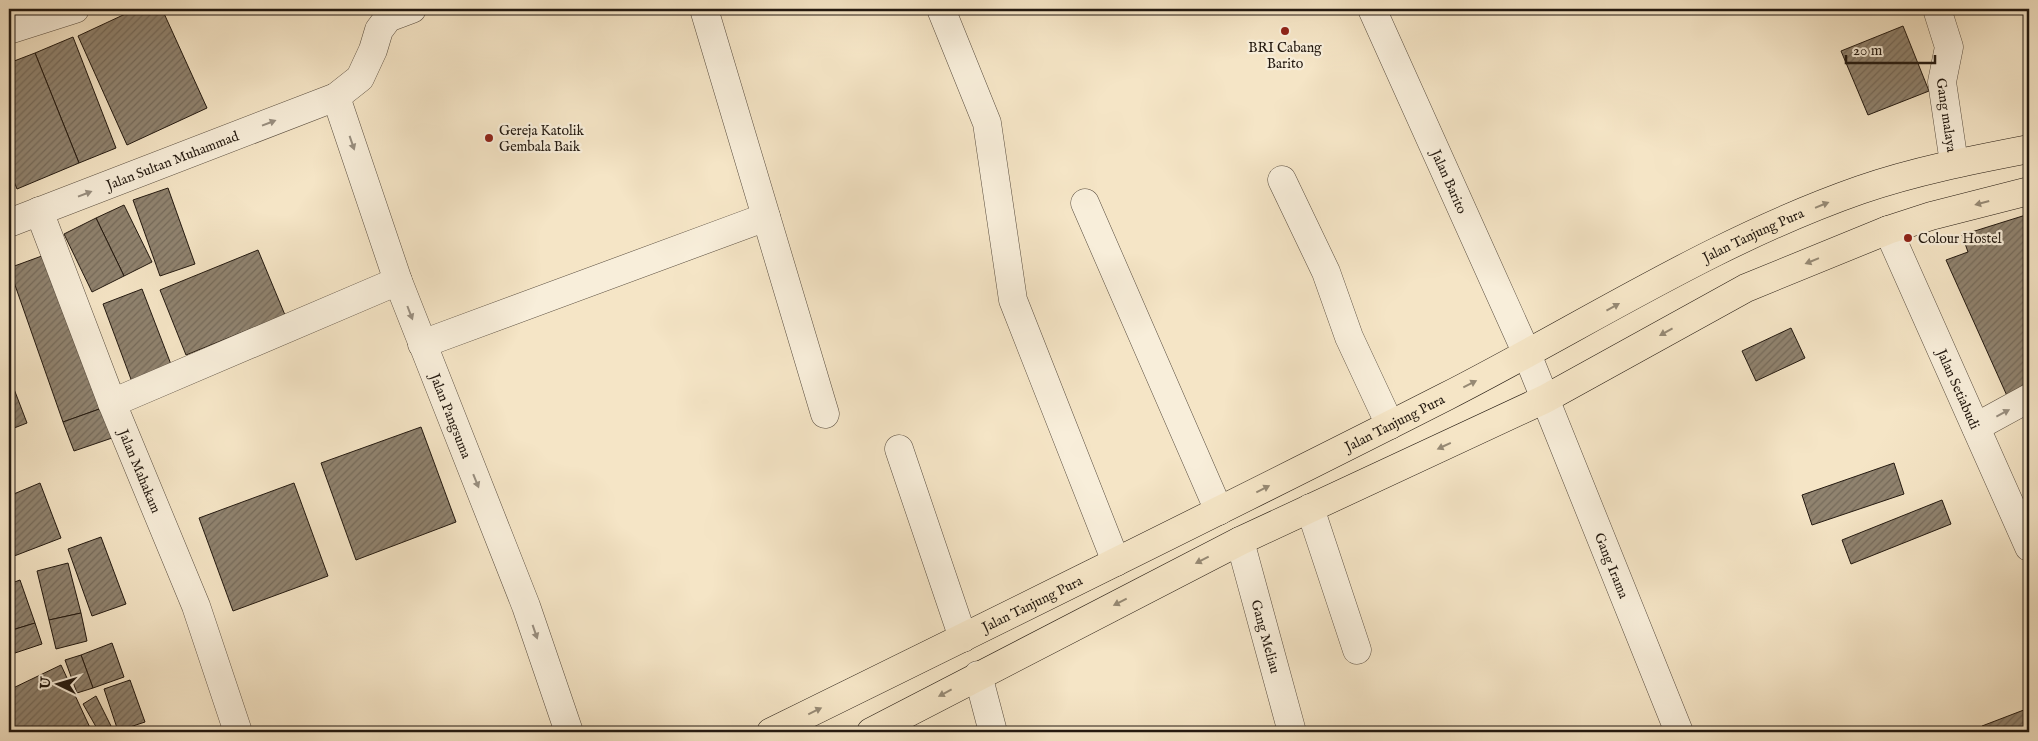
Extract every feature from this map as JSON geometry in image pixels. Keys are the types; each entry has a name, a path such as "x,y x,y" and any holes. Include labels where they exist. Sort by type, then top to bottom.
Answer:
{"highway":[{"name":"Jalan Tanjung Pura","path":"772,732 1147,547 1390,424 1527,354 1710,253 1860,190 1954,163 2029,149"},
{"path":"871,732 1240,541 1545,400 1746,288 1888,230 1931,216 2029,191"},
{"path":"1147,547 1164,580"}],"street":[{"path":"9,30 75,9"},
{"path":"376,19 388,18 412,9"},
{"path":"704,9 825,414"},
{"path":"941,9 987,123 1013,300 1116,562"},
{"name":"Jalan Barito","path":"1372,9 1527,354 1545,400"},
{"name":"Gang malaya","path":"1937,9 1949,47 1942,82 1954,163"},
{"name":"Jalan Sultan Muhammad","path":"9,223 336,97 360,78 373,50 376,19"},
{"name":"Jalan Pangsuma","path":"336,97 398,281 526,606 569,732"},
{"path":"1282,180 1326,272 1349,337 1390,424"},
{"path":"1085,203 1219,511"},
{"name":"Jalan Mahakam","path":"39,211 112,403 196,606 238,732"},
{"path":"422,344 766,217"},
{"name":"Jalan Setiabudi","path":"1888,230 2029,547"},
{"path":"112,403 398,281"},
{"path":"1976,427 2029,398"},
{"name":"Gang Irama","path":"1545,400 1679,732"},
{"path":"899,449 963,638"},
{"path":"1310,508 1357,650"},
{"name":"Gang Meliau","path":"1240,541 1292,732"},
{"path":"978,675 993,732"}],"building":[{"path":"136,9 162,9 207,108 127,145 78,36"},
{"path":"1903,26 1929,91 1868,115 1841,51"},
{"path":"73,37 116,148 79,163 35,53"},
{"path":"35,53 79,163 17,189 9,169 9,63"},
{"path":"168,188 195,264 160,276 133,200"},
{"path":"124,205 152,262 124,276 96,218"},
{"path":"2029,214 2029,387 2008,398 1946,260 1968,252 1962,235"},
{"path":"96,218 124,276 92,292 64,234"},
{"path":"258,250 285,315 186,355 160,290"},
{"path":"50,253 105,407 63,422 9,268"},
{"path":"142,289 172,367 132,382 103,304"},
{"path":"1791,328 1805,358 1756,381 1742,351"},
{"path":"14,389 27,423 9,430 9,391"},
{"path":"105,407 115,437 74,451 63,422"},
{"path":"421,427 456,522 356,560 321,463"},
{"path":"1894,463 1904,494 1812,525 1802,495"},
{"path":"40,483 61,538 9,558 9,496"},
{"path":"294,483 328,576 233,611 199,518"},
{"path":"1942,500 1951,524 1851,564 1842,540"},
{"path":"101,537 126,604 92,616 68,549"},
{"path":"68,563 81,613 49,620 37,571"},
{"path":"20,580 35,623 9,631 9,584"},
{"path":"81,613 87,641 56,649 49,620"},
{"path":"35,623 42,644 9,655 9,631"},
{"path":"112,643 124,677 93,688 81,655"},
{"path":"81,655 93,688 77,693 65,660"},
{"path":"61,665 92,732 9,732 9,690"},
{"path":"130,680 145,722 118,731 104,689"},
{"path":"96,696 111,726 99,732 83,704"},
{"path":"2029,708 2029,732 1984,732 1982,726"}],"place":[{"name":"BRI Cabang Barito","path":"1285,31"},
{"name":"Gereja Katolik Gembala Baik","path":"489,138"},
{"name":"Colour Hostel","path":"1908,238"}]}
